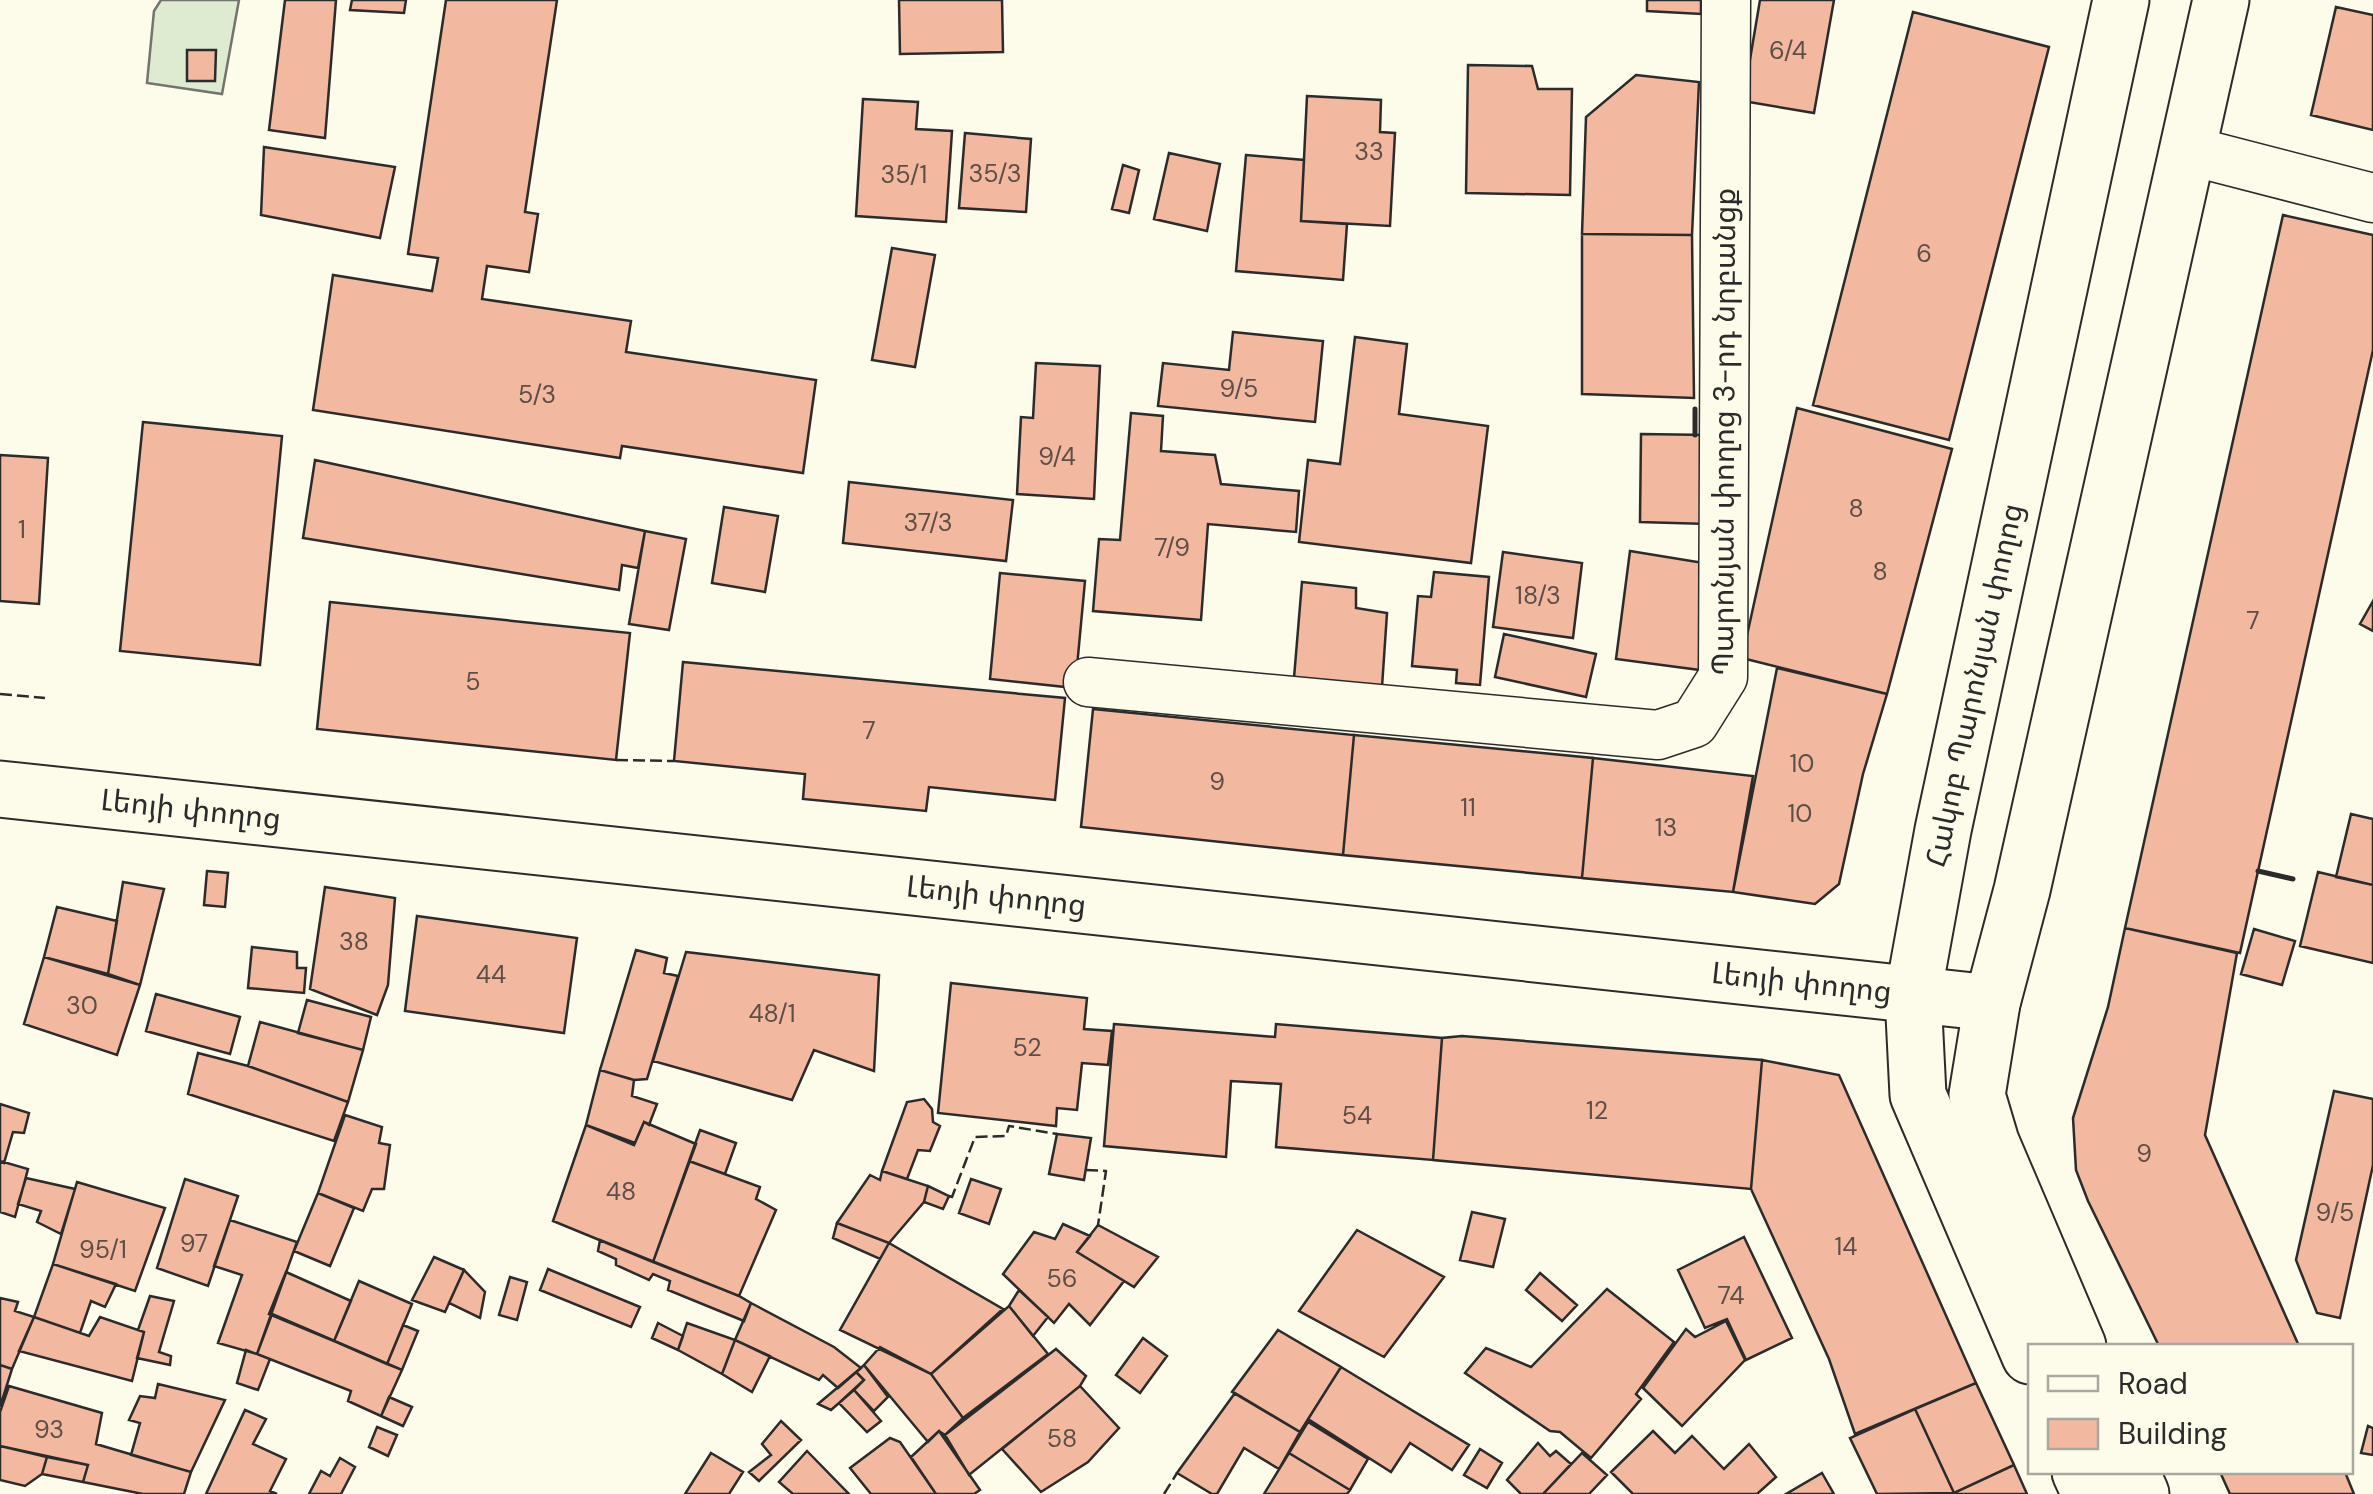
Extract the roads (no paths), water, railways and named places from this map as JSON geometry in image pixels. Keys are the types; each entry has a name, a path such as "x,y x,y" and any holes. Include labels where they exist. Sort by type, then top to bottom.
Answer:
{"main road":[{"name":"Հակոբ Պարոնյան փողոց","path":"2028,1351 1918,1094 1913,995 1943,830 2120,0"},
{"path":"2077,1344 1991,1142 1978,1096 1992,1003 2022,890 2221,0"},
{"name":"Լեոյի փողոց","path":"0,789 1992,1003"}],"street":[{"name":"Պարոնյան փողոց 3-րդ նրբանցք","path":"1088,682 1658,735 1694,723 1723,677 1726,0"},
{"path":"2188,150 2373,198"}]}
